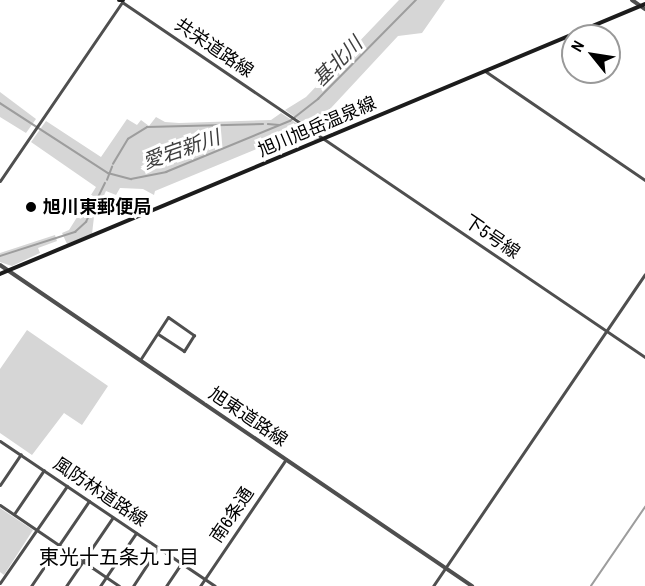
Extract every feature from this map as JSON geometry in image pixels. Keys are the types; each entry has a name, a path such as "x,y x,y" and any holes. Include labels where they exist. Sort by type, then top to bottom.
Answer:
{"main road":[{"name":"旭川旭岳温泉線","path":"0,274 644,6"}],"street":[{"path":"632,0 644,6"},
{"name":"共栄道路線","path":"0,181 122,1 323,139"},
{"path":"485,71 645,180"},
{"name":"下5号線","path":"323,139 645,357"},
{"name":"旭東道路線","path":"0,265 472,586"},
{"path":"433,586 552,408 608,332 645,274"},
{"path":"140,360 168,318 194,335 184,351 158,334"},
{"name":"風防林道路線","path":"0,441 215,586"},
{"path":"0,485 21,454"},
{"name":"南6条通","path":"200,586 286,459"},
{"path":"14,514 44,470"},
{"path":"0,583 67,486"},
{"path":"31,586 90,501"},
{"path":"0,505 119,586"},
{"path":"66,586 113,517"},
{"path":"100,586 136,533"},
{"path":"133,586 158,548"},
{"path":"166,586 181,564"}],"shaded area":[{"path":"399,0 445,0 422,33 398,36 331,108 309,127 285,110 306,97"},
{"path":"0,92 36,119 26,133 0,117"},
{"path":"281,113 320,139 316,141 300,131 155,191 154,195 143,189 120,188 116,195 106,191 94,217 92,234 67,244 62,233 69,230 96,187 31,142 46,121 101,157 127,119 137,125 141,120 149,126 156,117 165,122 179,123 271,120"},
{"path":"55,235 57,241 38,248 40,253 12,266 0,262 0,253"},
{"path":"27,330 108,386 82,425 64,413 32,455 0,433 0,369"},
{"path":"0,508 33,530 4,575 0,572"}],"waterway":[{"name":"愛宕新川","path":"0,103 108,173 131,179 166,172 290,121 318,99 416,0"},
{"name":"基北川","path":"113,164 128,139 147,127 263,124"},
{"name":"愛宕新川","path":"268,124 279,125"},
{"name":"愛宕新川","path":"107,180 112,167"},
{"name":"基北川","path":"0,256 75,232 86,222 105,183"},
{"path":"591,586 645,507"}],"place":[{"name":"旭川東郵便局","path":"31,207"}],"district":[{"name":"東光十五条九丁目","path":"119,556"}]}
